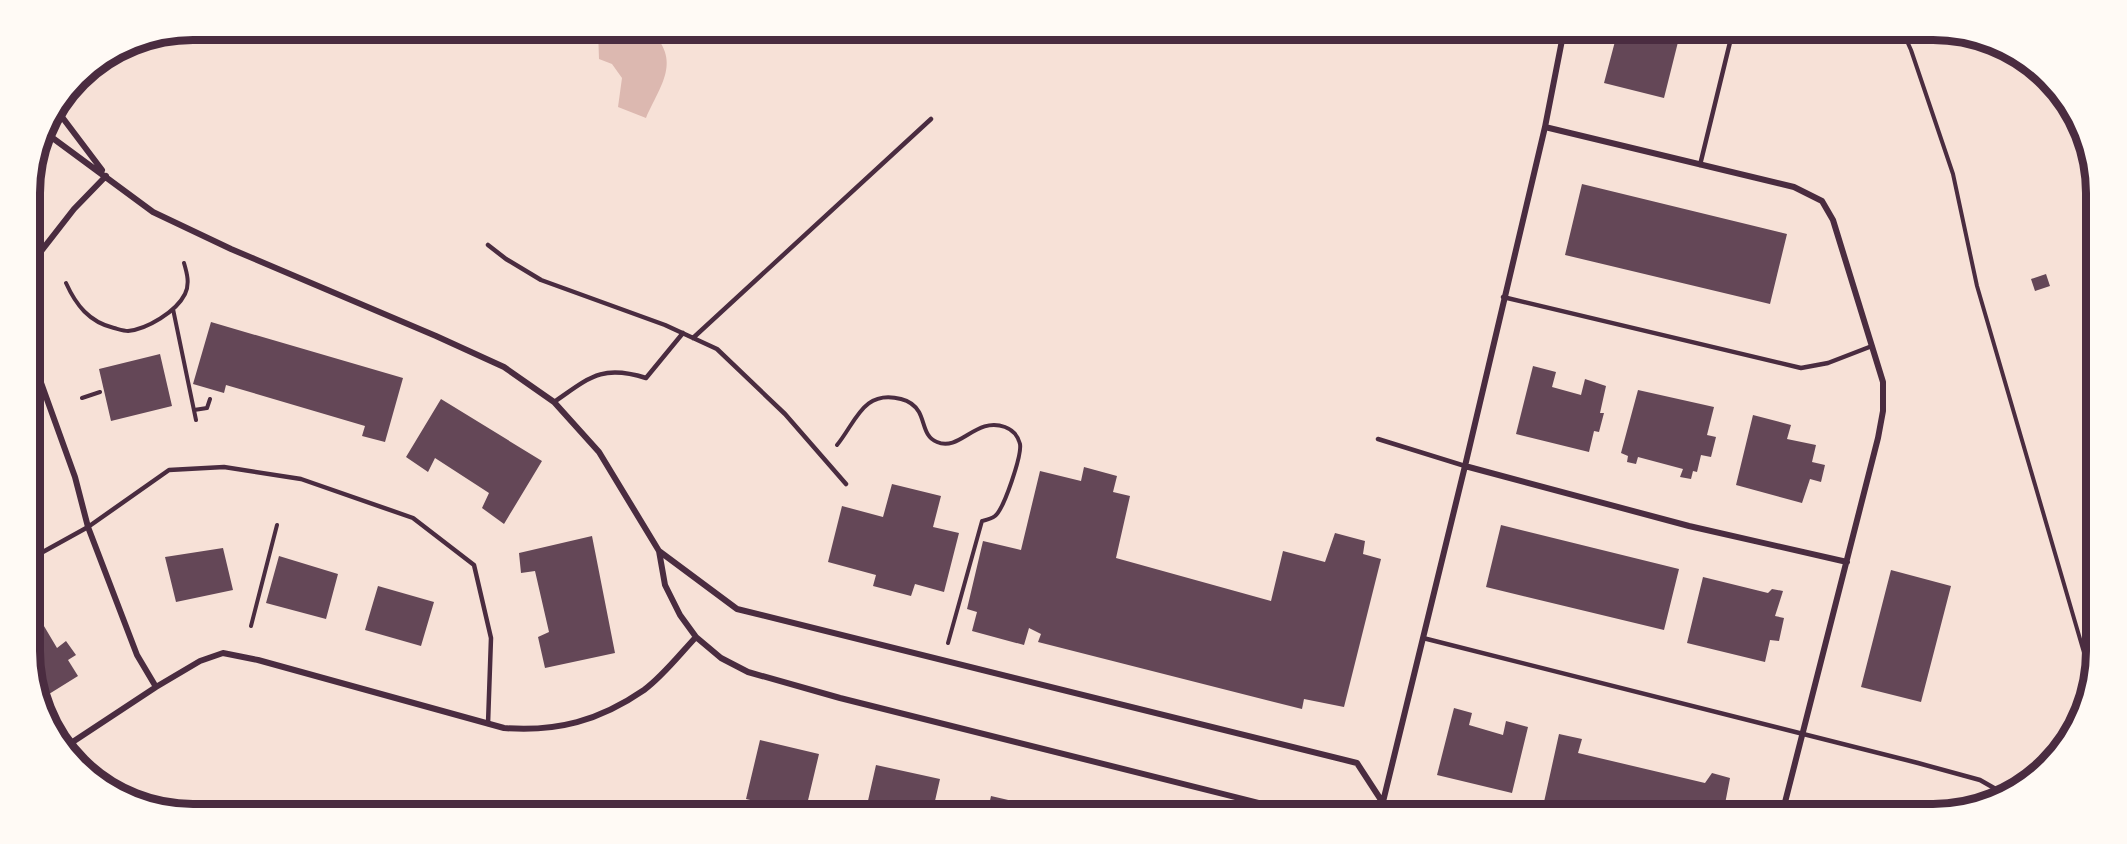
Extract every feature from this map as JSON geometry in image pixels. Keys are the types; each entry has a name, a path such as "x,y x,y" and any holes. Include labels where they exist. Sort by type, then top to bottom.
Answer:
{"street":[{"path":"1383,803 1545,127 1562,41"},
{"path":"61,116 106,176"},
{"path":"1545,127 1794,187 1822,201 1833,220 1883,382 1883,411 1785,803"},
{"path":"52,137 153,212 231,249 504,367 554,402 600,452 659,551 665,585 680,615 696,638 721,658 748,672 852,700 1261,803"},
{"path":"41,248 106,176"},
{"path":"41,383 75,477 88,527 137,655 156,687"},
{"path":"1465,466 1689,526 1847,562"},
{"path":"659,551 737,609 1357,763 1383,803"},
{"path":"71,743 156,687 200,661 223,653 258,660 504,728 531,730 554,728 606,711 645,689 696,638"}],"lane":[{"path":"1700,165 1730,41"},
{"path":"693,338 931,119"},
{"path":"488,245 541,280 682,333 717,349 784,414 846,484"},
{"path":"1503,297 1801,368 1828,363 1872,346"},
{"path":"554,402 591,377 608,372 628,372 645,378 682,333"},
{"path":"1378,440 1465,466"},
{"path":"41,553 88,527 169,470 224,467 301,478 413,518 474,565 491,638 488,724"},
{"path":"1423,638 1803,733 1980,780 1997,790"}],"path":[{"path":"1907,41 1953,174 1977,286 2086,658"},
{"path":"66,283 74,301 86,314 106,326 127,331 153,323 173,309 185,293 188,277 184,263"},
{"path":"173,309 196,420"},
{"path":"82,398 100,392"},
{"path":"824,459 850,428 865,404 882,398 909,401 918,410 928,436 944,444 952,444 983,426 1005,427 1018,437 1021,446 1019,459 999,512 982,521 944,660"},
{"path":"194,410 207,408 210,399"},
{"path":"251,626 277,525"}],"shaded area":[{"path":"598,41 660,41 665,52 666,73 646,118 618,107 622,78 612,64 599,59"}],"building":[{"path":"1615,41 1678,41 1664,98 1604,83"},
{"path":"1582,184 1787,234 1770,304 1565,255"},
{"path":"2046,274 2050,286 2035,291 2031,279"},
{"path":"211,322 403,378 385,442 362,436 365,426 226,385 224,393 193,384"},
{"path":"160,354 172,406 111,421 99,369"},
{"path":"1533,366 1556,372 1552,387 1581,395 1585,379 1606,386 1600,413 1604,413 1599,432 1594,431 1589,452 1516,434"},
{"path":"1638,390 1714,407 1707,435 1716,437 1711,457 1701,455 1697,472 1693,471 1691,479 1680,477 1683,469 1638,457 1636,464 1627,462 1628,456 1621,453"},
{"path":"441,399 542,461 504,524 482,508 489,493 435,458 428,472 406,457"},
{"path":"1753,415 1791,425 1787,439 1816,445 1812,462 1825,465 1821,482 1810,479 1802,503 1736,485"},
{"path":"1084,467 1117,476 1113,492 1130,496 1116,558 1271,601 1283,551 1325,562 1335,533 1365,541 1363,554 1381,559 1344,707 1304,699 1302,709 1038,642 1041,634 1029,628 1024,645 972,631 977,612 967,609 983,541 1021,550 1040,471 1081,481"},
{"path":"892,484 941,496 933,527 959,533 944,592 915,584 911,596 873,586 876,575 828,562 842,506 883,517"},
{"path":"1501,525 1679,569 1664,630 1486,587"},
{"path":"592,536 615,653 545,668 538,637 549,632 535,571 521,573 519,553"},
{"path":"223,548 233,590 176,602 165,557"},
{"path":"279,556 338,574 326,619 266,603"},
{"path":"1891,570 1951,586 1921,702 1861,687"},
{"path":"1703,577 1768,593 1772,589 1783,591 1775,616 1784,618 1779,641 1770,640 1765,662 1687,643"},
{"path":"378,586 434,602 421,646 365,630"},
{"path":"41,621 57,648 66,641 76,655 68,660 78,676 47,695 42,671"},
{"path":"1454,708 1472,713 1469,725 1503,735 1506,721 1528,727 1512,793 1437,775"},
{"path":"1559,734 1582,739 1578,753 1705,783 1712,773 1730,778 1725,803 1544,802"},
{"path":"760,740 819,754 807,804 766,804 746,799"},
{"path":"876,765 940,779 934,804 867,804"},
{"path":"991,796 1024,804 989,804"}]}
